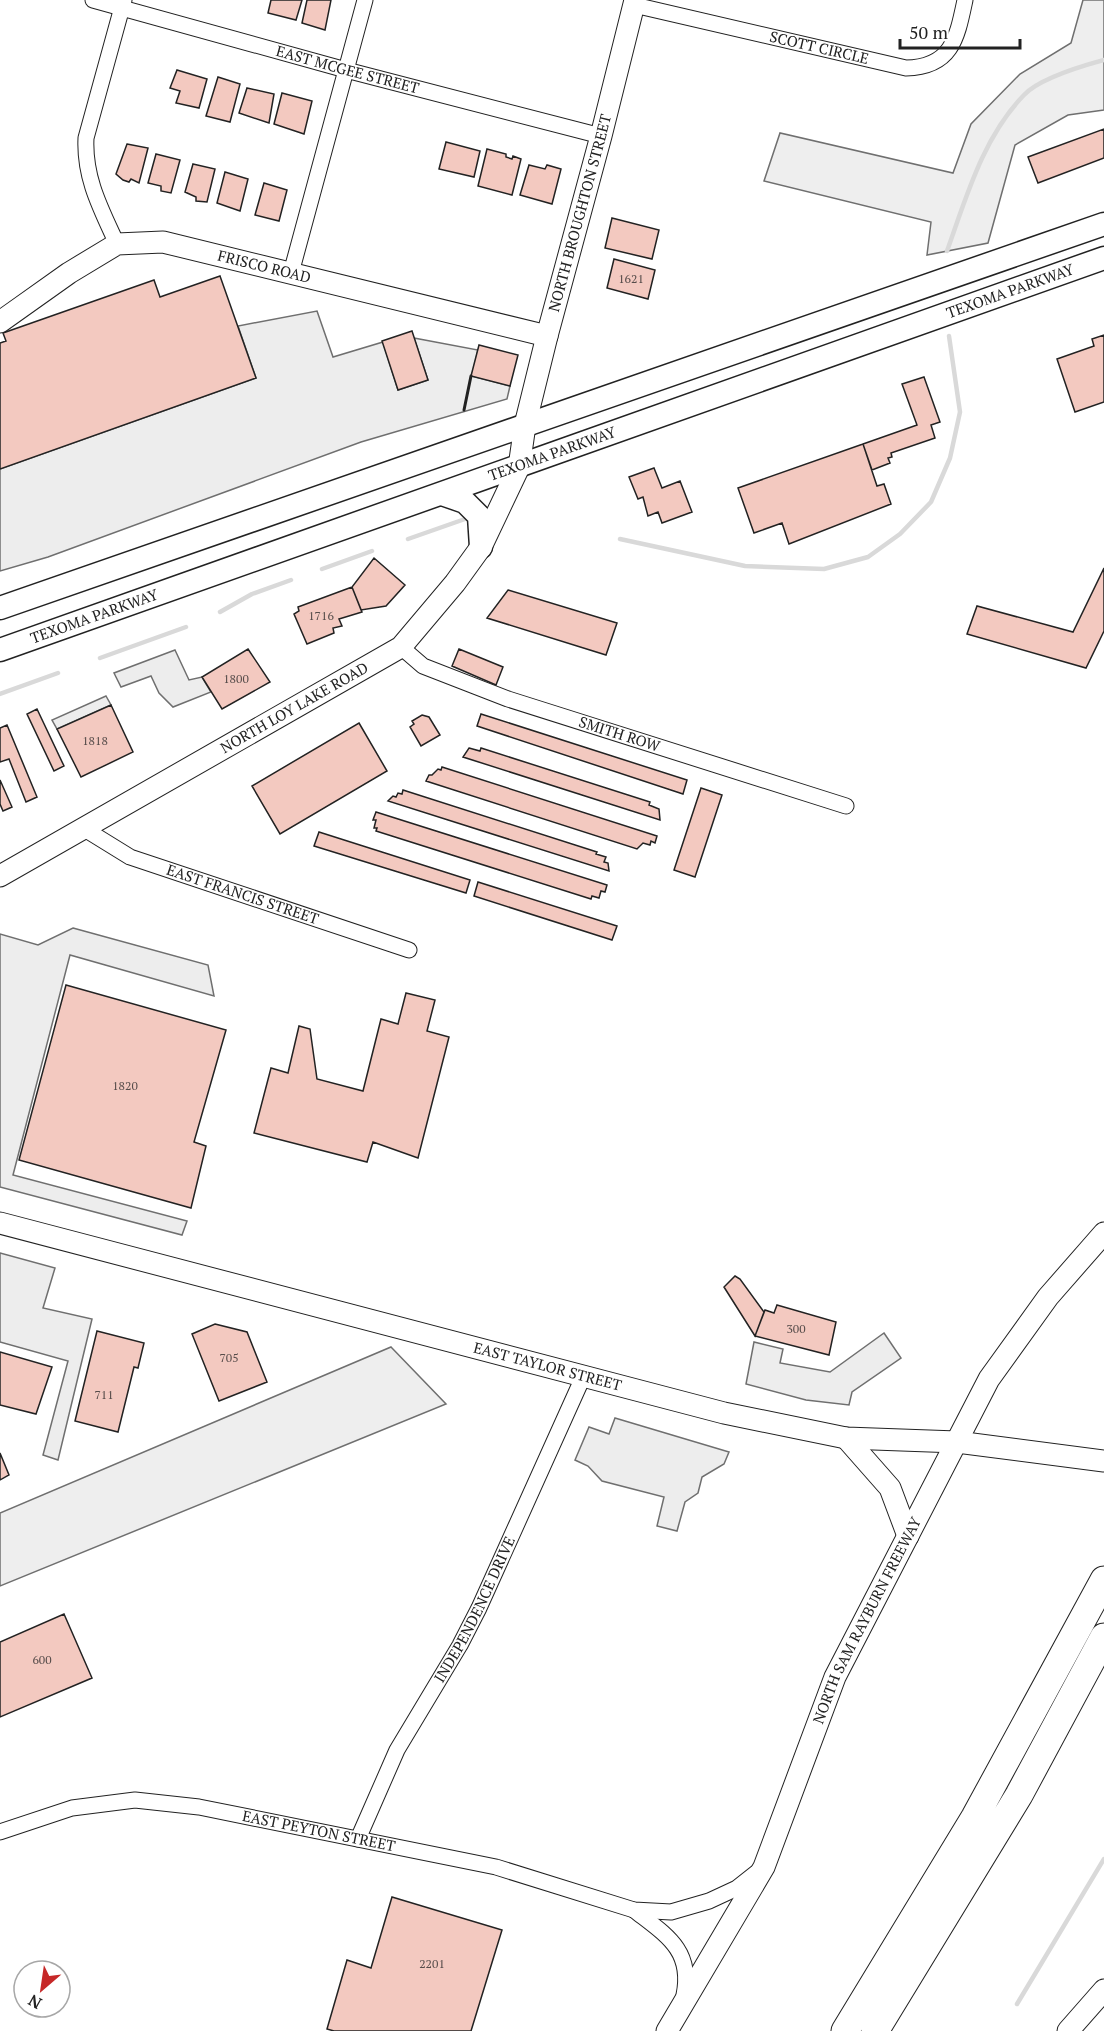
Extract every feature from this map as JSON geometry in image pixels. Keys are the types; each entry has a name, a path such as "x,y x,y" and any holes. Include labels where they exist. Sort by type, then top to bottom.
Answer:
{"highway":[{"path":"845,2031 975,1817 1099,1590 1104,1572"},
{"path":"875,2031 1019,1795 1104,1637"}],"main road":[{"name":"NORTH BROUGHTON STREET","path":"519,467 525,425 547,336 601,136 634,2"},
{"name":"TEXOMA PARKWAY","path":"0,608 1104,224"},
{"name":"FRISCO ROAD","path":"0,322 69,273 117,244 163,242 547,336"},
{"path":"1016,289 1020,254"},
{"name":"TEXOMA PARKWAY","path":"0,650 1104,258"},
{"name":"NORTH LOY LAKE ROAD","path":"0,876 401,647 428,618 481,547 519,467"},
{"path":"442,494 465,502 479,516 481,547"},
{"name":"EAST TAYLOR STREET","path":"0,1223 724,1413 846,1438 957,1442 1104,1461"},
{"name":"NORTH SAM RAYBURN FREEWAY","path":"667,2031 681,2011 764,1867 835,1677 989,1378 1011,1344 1104,1233"},
{"path":"846,1438 890,1488 908,1536"},
{"path":"1068,2031 1104,1990"}],"street":[{"name":"EAST MCGEE STREET","path":"93,0 123,3 346,70 601,136"},
{"path":"291,273 365,0"},
{"name":"SCOTT CIRCLE","path":"634,2 906,68 924,68 940,59 951,48 957,34 965,0"},
{"path":"117,244 91,188 85,160 86,138 123,3"},
{"name":"SMITH ROW","path":"401,647 423,666 508,699 846,806"},
{"name":"EAST FRANCIS STREET","path":"84,828 130,857 409,950"},
{"name":"INDEPENDENCE DRIVE","path":"358,1839 397,1750 460,1645 479,1608 584,1375"},
{"name":"EAST PEYTON STREET","path":"0,1832 72,1808 135,1800 199,1807 496,1867 634,1910 671,1912 709,1901 737,1888 764,1867"},
{"name":"EAST PEYTON STREET","path":"634,1910 669,1936 682,1955 688,1978 681,2011"}],"shaded area":[{"path":"1083,0 1104,0 1104,110 1068,115 1015,145 988,243 927,255 931,222 764,181 780,133 953,173 971,124 1020,74 1071,43"},
{"path":"317,311 333,357 383,342 398,390 428,380 414,338 478,350 472,376 510,386 507,399 361,442 48,557 0,571 0,469 256,378 238,326"},
{"path":"175,650 189,680 202,677 211,692 173,707 159,693 151,676 121,687 114,673"},
{"path":"106,696 111,705 57,729 52,720"},
{"path":"73,928 208,965 214,996 70,955 13,1175 187,1221 182,1235 0,1187 0,934 38,945"},
{"path":"0,1253 55,1268 43,1308 92,1319 58,1460 43,1455 68,1361 0,1342"},
{"path":"884,1333 901,1358 852,1392 849,1405 806,1400 746,1384 754,1342 783,1349 780,1363 830,1372"},
{"path":"391,1347 446,1404 0,1586 0,1513"},
{"path":"615,1418 729,1452 724,1464 702,1477 698,1493 685,1502 677,1531 657,1526 664,1497 602,1481 588,1466 575,1460 589,1427 609,1434"}],"building":[{"path":"271,0 302,0 296,20 268,13"},
{"path":"307,0 331,0 325,30 302,23"},
{"path":"177,70 207,79 199,108 176,103 180,91 170,88"},
{"path":"218,77 240,84 230,122 206,116"},
{"path":"247,88 274,94 269,123 239,113"},
{"path":"282,93 312,101 304,134 274,124"},
{"path":"1104,129 1104,158 1038,183 1028,157"},
{"path":"446,142 480,151 474,177 439,169"},
{"path":"127,144 148,148 139,183 131,179 129,182 123,180 116,174"},
{"path":"487,149 506,154 506,157 512,159 513,156 521,159 512,195 478,186"},
{"path":"156,154 180,160 171,193 161,191 161,186 148,183"},
{"path":"193,164 215,169 207,202 196,201 196,197 185,192"},
{"path":"529,165 545,169 547,165 561,169 552,204 520,195"},
{"path":"225,172 248,179 240,211 217,203"},
{"path":"264,183 287,190 279,221 255,215"},
{"path":"612,218 659,230 652,259 605,248"},
{"path":"614,259 655,270 648,299 607,288"},
{"path":"220,276 256,378 0,469 0,343 6,341 3,333 154,280 160,297"},
{"path":"412,331 428,380 398,390 382,341"},
{"path":"1104,335 1104,402 1075,412 1057,359 1094,346 1092,339"},
{"path":"479,345 518,355 510,386 471,376"},
{"path":"924,377 940,422 931,425 935,438 891,453 892,457 888,458 890,463 872,470 863,444 917,425 902,384"},
{"path":"863,444 877,486 884,484 891,504 789,544 782,523 754,533 738,488"},
{"path":"654,468 662,488 680,481 692,512 662,523 658,512 648,516 643,497 638,499 629,477"},
{"path":"374,558 405,585 386,606 361,610 352,587"},
{"path":"1104,568 1104,631 1086,668 967,634 977,606 1073,632"},
{"path":"352,587 362,612 339,619 342,626 333,628 334,633 307,644 294,614 299,611 298,607"},
{"path":"508,590 617,623 606,655 487,618"},
{"path":"248,649 270,682 222,709 202,677"},
{"path":"459,649 503,667 496,685 452,666"},
{"path":"111,705 133,752 81,777 57,729"},
{"path":"37,709 64,766 54,771 27,714"},
{"path":"37,709 64,766 54,771 27,714"},
{"path":"481,714 687,780 683,794 477,726"},
{"path":"422,715 429,717 440,735 421,746 410,727 414,724 412,721"},
{"path":"359,723 387,771 280,834 252,786"},
{"path":"7,725 37,797 26,802 9,759 0,762 0,728"},
{"path":"7,725 37,797 26,802 9,759 0,762 0,728"},
{"path":"469,748 480,751 481,748 650,802 649,805 659,809 660,820 463,757"},
{"path":"442,767 657,836 655,843 651,841 650,845 643,843 637,849 426,781 429,775 438,769 441,770"},
{"path":"0,780 12,807 3,811 0,804"},
{"path":"0,780 12,807 3,811 0,804"},
{"path":"701,788 722,795 695,877 674,870"},
{"path":"403,790 597,852 596,854 606,857 604,862 608,863 609,871 388,801 393,796 396,797 398,793 402,794"},
{"path":"376,812 607,885 605,892 601,891 599,898 592,896 591,899 376,831 377,828 374,828 376,820 373,820"},
{"path":"319,832 470,880 466,893 314,846"},
{"path":"478,882 617,926 612,940 474,896"},
{"path":"66,985 226,1030 194,1142 206,1146 191,1208 19,1160"},
{"path":"406,993 435,1000 427,1031 449,1037 418,1158 373,1142 367,1162 254,1133 271,1068 288,1073 299,1026 310,1029 317,1079 363,1091 381,1019 398,1024"},
{"path":"735,1276 740,1279 764,1312 755,1336 724,1287"},
{"path":"777,1305 836,1322 829,1355 755,1336 765,1310 774,1313"},
{"path":"215,1324 247,1332 267,1382 219,1401 192,1334"},
{"path":"97,1331 144,1343 138,1368 134,1367 118,1432 75,1421"},
{"path":"0,1352 52,1367 36,1414 0,1405"},
{"path":"0,1453 9,1475 0,1480"},
{"path":"64,1614 92,1678 0,1717 0,1642"},
{"path":"392,1897 502,1930 471,2031 334,2031 327,2029 347,1960 371,1968"}],"waterway":[{"path":"947,251 977,169 997,130 1010,112 1024,95 1040,83 1062,73 1104,60"},
{"path":"620,539 745,566 824,569 868,557 900,534 931,502 950,458 960,412 949,336"},
{"path":"408,539 465,519"},
{"path":"322,569 372,551"},
{"path":"220,612 252,594 291,580"},
{"path":"100,658 186,627"},
{"path":"0,694 58,673"},
{"path":"1017,2004 1104,1859"}],"wall":[{"path":"464,410 471,376"}]}
